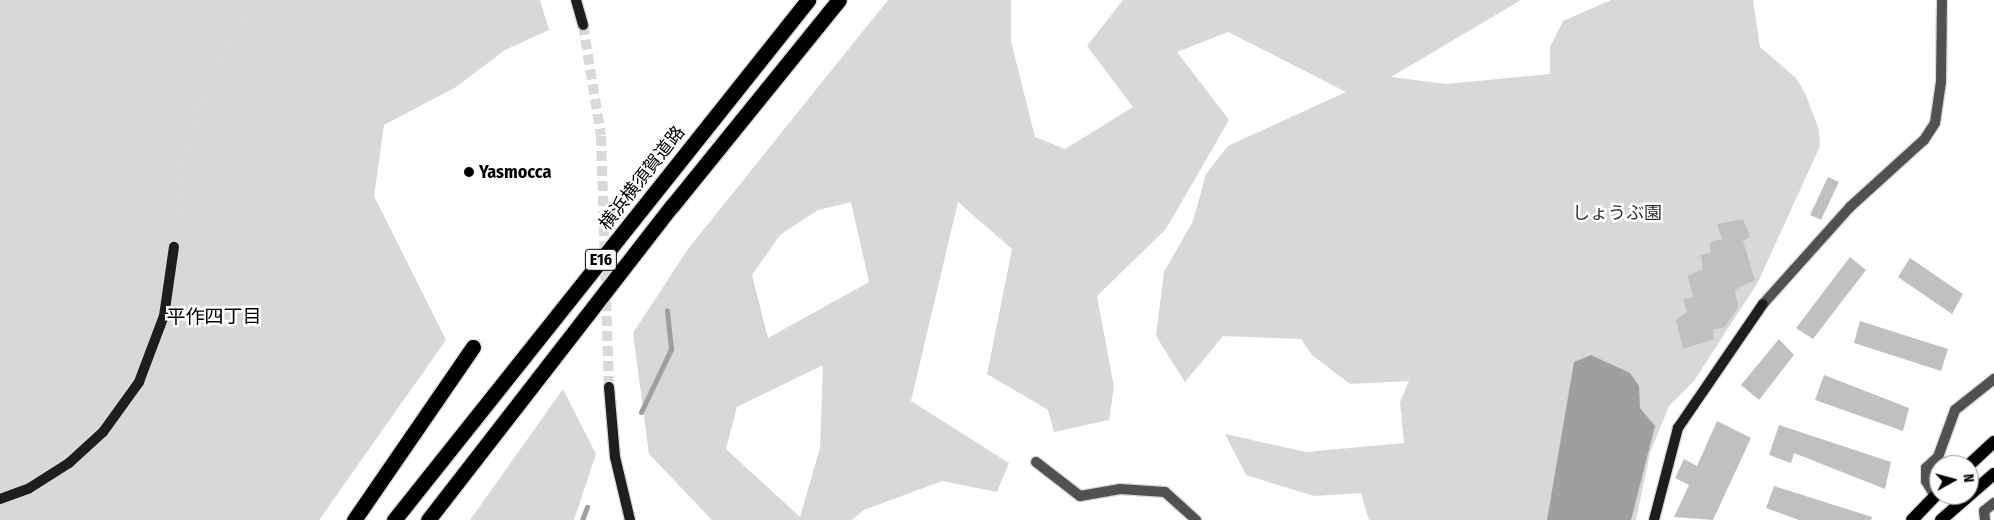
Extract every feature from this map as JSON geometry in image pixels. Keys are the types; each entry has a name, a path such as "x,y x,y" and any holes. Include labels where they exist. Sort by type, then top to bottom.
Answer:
{"highway":[{"name":"横浜横須賀道路","path":"394,520 808,0"},
{"name":"E16","path":"428,520 672,206 839,0"},
{"path":"354,520 473,347"},
{"path":"434,520 472,465"}],"main road":[{"path":"1979,456 1994,442"},
{"path":"1941,520 1994,474"},
{"path":"1912,520 1929,502"}],"street":[{"path":"576,0 583,25"},
{"path":"1654,520 1678,428 1764,304 1850,207 1924,140 1935,123 1941,82 1942,0"},
{"path":"0,499 28,490 69,463 103,432 139,382 164,316 174,248"},
{"path":"1939,455 1956,410 1994,379"},
{"path":"608,387 615,458 630,520"},
{"path":"1036,462 1080,496 1120,489 1165,492 1196,520"},
{"path":"1929,465 1926,468 1926,481 1929,485"},
{"path":"1985,520 1984,511 1994,503"}],"green space":[{"path":"0,0 540,0 549,30 505,50 456,87 384,125 374,196 446,340 319,520 0,520"},
{"name":"しょうぶ園","path":"888,0 1011,0 1011,41 1035,137 1065,149 1133,107 1087,46 1123,0 1521,0 1391,77 1446,84 1550,74 1550,47 1563,21 1611,0 1753,0 1760,47 1796,78 1805,93 1819,130 1820,146 1758,282 1694,381 1669,406 1650,453 1636,520 1369,520 1361,493 1314,496 1246,475 1225,434 1306,452 1404,443 1400,402 1409,381 1350,384 1312,355 1301,339 1223,336 1185,382 1156,336 1164,272 1193,221 1206,174 1228,146 1346,92 1228,32 1177,52 1229,120 1166,229 1097,296 1114,387 1109,420 1054,432 1048,410 987,374 1012,249 958,202 911,401 1009,463 997,492 942,481 864,510 852,520 712,520 649,454 633,333 688,249","holes":["851,202 869,282 768,338 752,275 780,235 818,210","823,365 820,448 800,517 726,449 737,407"]},
{"path":"563,389 596,454 574,520 470,520"}],"shaded area":[{"path":"1591,355 1630,373 1639,386 1640,408 1655,426 1631,520 1547,520 1574,362"}],"building":[{"path":"1828,177 1839,182 1821,220 1810,215"},
{"path":"1743,219 1750,237 1743,241 1755,280 1735,290 1738,307 1725,327 1713,330 1714,339 1683,349 1676,320 1687,312 1683,299 1693,297 1688,276 1703,269 1701,255 1711,253 1710,242 1722,239 1717,224"},
{"path":"1850,257 1866,270 1813,339 1796,328"},
{"path":"1910,258 1963,294 1952,314 1898,277"},
{"path":"1860,321 1948,349 1941,371 1854,343"},
{"path":"1779,339 1794,355 1759,400 1741,385"},
{"path":"1824,375 1909,408 1903,431 1815,400"},
{"path":"1717,421 1751,438 1713,520 1674,517 1689,485 1675,478 1684,459 1697,466"},
{"path":"1779,425 1891,462 1885,489 1794,453 1791,463 1769,455"},
{"path":"1774,486 1872,517 1871,520 1799,520 1766,508"}],"waterway":[{"path":"641,412 671,349 667,310"},
{"path":"582,520 587,507"}],"tunnel":[{"path":"174,247 182,170 200,104 250,0"},
{"path":"583,25 601,136 609,387"}],"place":[{"name":"Yasmocca","path":"469,172"}],"district":[{"name":"平作四丁目","path":"214,317"}]}
